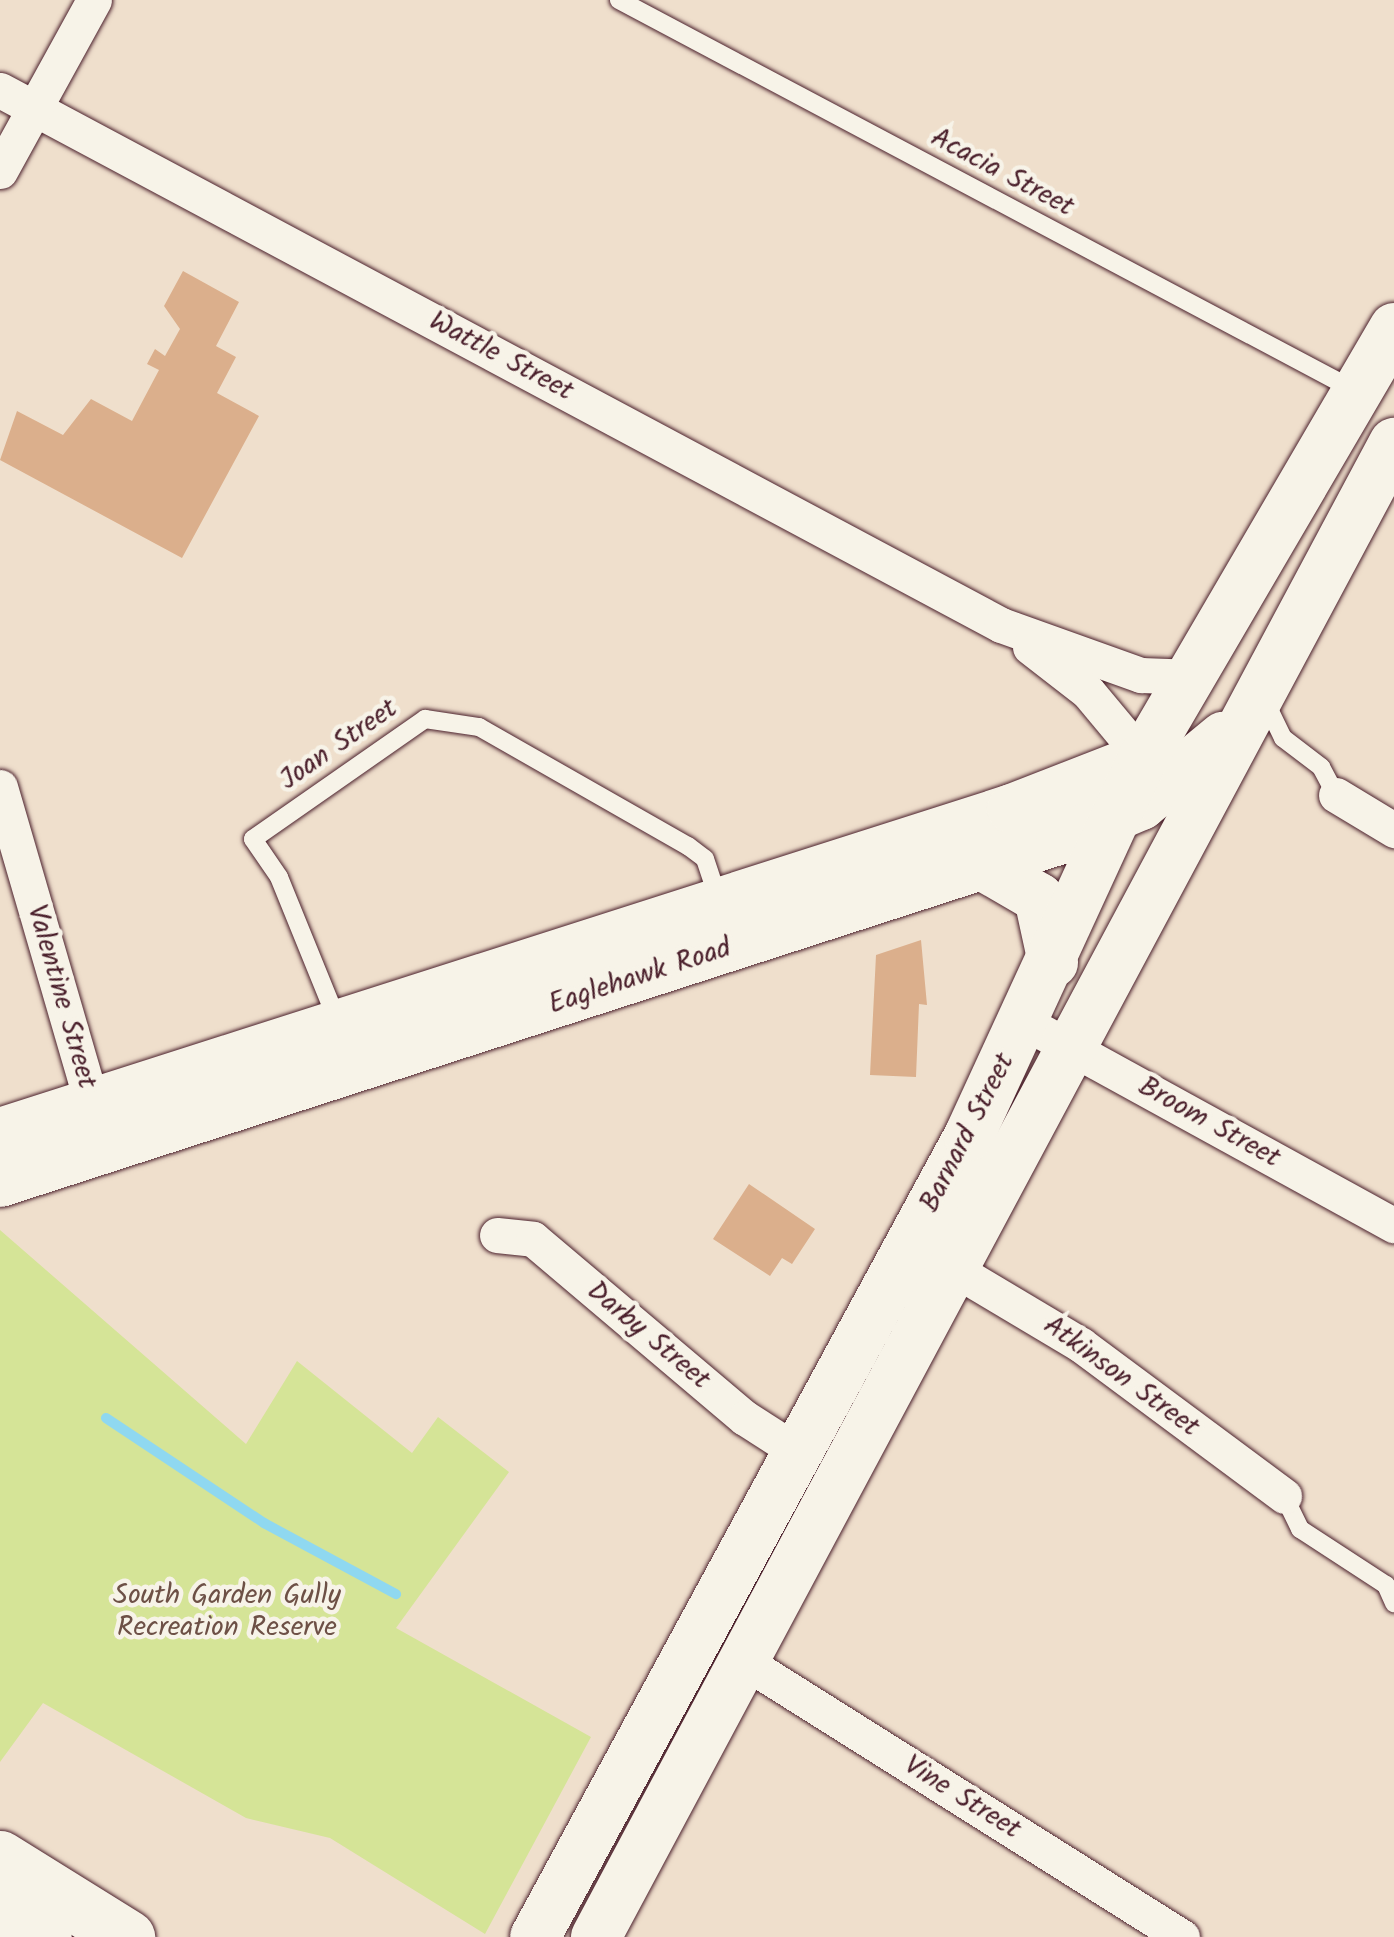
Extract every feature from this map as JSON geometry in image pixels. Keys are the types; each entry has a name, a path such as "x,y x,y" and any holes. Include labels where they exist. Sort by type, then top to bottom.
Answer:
{"highway":[{"path":"0,1858 127,1937"}],"main road":[{"name":"Barnard Street","path":"535,1937 798,1452 1024,1022 1143,758 1195,677 1360,394 1394,328"},
{"name":"Barnard Street","path":"598,1933 1394,443"},
{"name":"Eaglehawk Road","path":"0,1133 99,1126 982,865 1120,816 1255,702"},
{"name":"Eaglehawk Road","path":"0,1182 99,1126 340,1026 720,903 1143,758"},
{"path":"982,865 1038,898 1053,962"},
{"path":"697,1633 742,1660"}],"street":[{"path":"0,170 94,0"},
{"name":"Wattle Street","path":"0,90 1001,625 1141,675 1195,677"},
{"name":"Wattle Street","path":"1001,625 1088,692 1143,758"},
{"name":"Valentine Street","path":"0,787 99,1126"},
{"path":"1336,795 1394,830"},
{"name":"Broom Street","path":"1024,1022 1394,1226"},
{"name":"Darby Street","path":"497,1236 533,1239 744,1418 798,1452"},
{"name":"Atkinson Street","path":"952,1268 1068,1336 1284,1496"},
{"name":"Vine Street","path":"742,1660 1182,1937"}],"lane":[{"name":"Acacia Street","path":"619,0 1360,394"},
{"path":"1255,702 1283,738 1321,767 1336,795"},
{"name":"Joan Street","path":"340,1026 279,877 254,839 425,719 478,726 688,846 705,860 720,903"},
{"path":"1284,1496 1300,1530 1386,1585 1394,1603"}],"green space":[{"name":"South Garden Gully Recreation Reserve","path":"0,1230 246,1444 297,1361 412,1453 438,1417 509,1472 396,1628 591,1737 485,1934 330,1838 246,1818 43,1703 0,1762"}],"building":[{"path":"183,271 239,302 216,346 236,357 217,393 259,416 182,558 0,460 17,411 63,435 91,399 132,421 159,370 147,364 155,349 165,356 180,329 164,306"},
{"path":"921,940 927,1005 919,1004 916,1077 870,1075 876,955"},
{"path":"749,1184 815,1229 792,1264 782,1258 770,1276 713,1239"}],"waterway":[{"path":"106,1418 264,1523 396,1594"}]}
